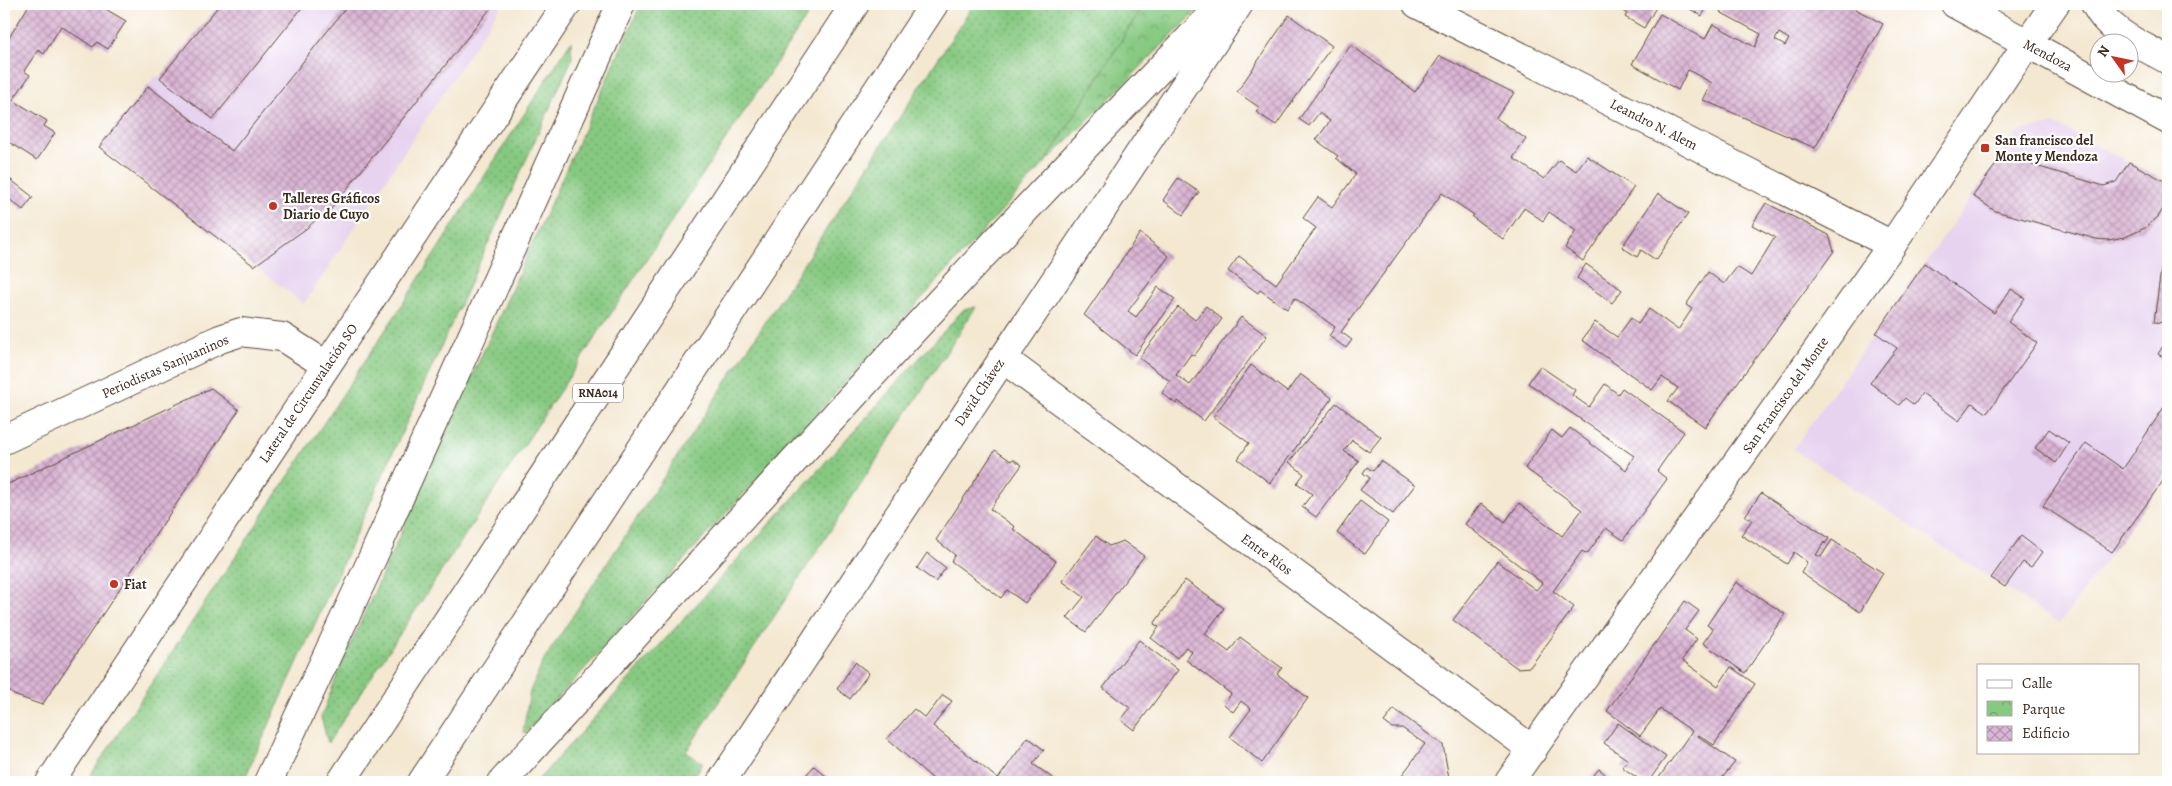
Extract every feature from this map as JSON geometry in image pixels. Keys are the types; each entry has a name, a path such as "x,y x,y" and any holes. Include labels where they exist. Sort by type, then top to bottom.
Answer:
{"main road":[{"name":"Lateral de Circunvalación SO","path":"50,782 567,4"},
{"path":"268,782 375,552 621,4"},
{"name":"RNA014","path":"341,782 855,4"},
{"path":"422,782 934,4"},
{"path":"502,782 911,331 1139,89 1223,4"},
{"name":"David Chávez","path":"721,782 1239,4"},
{"name":"Leandro N. Alem","path":"1417,4 1892,245"},
{"name":"Mendoza","path":"1955,4 2168,120"},
{"name":"San Francisco del Monte","path":"1510,782 1892,245 2055,4"},
{"path":"2096,4 2106,20 2116,30 2168,60"},
{"name":"Periodistas Sanjuaninos","path":"4,440 220,339 242,332 282,337 326,365"},
{"name":"Entre Ríos","path":"1002,358 1533,750"}],"shaded area":[{"name":"Talleres Gráficos Diario de Cuyo","path":"220,4 502,4 304,304 99,147 156,75 160,78"},
{"path":"2055,124 2168,183 2168,474 2060,623 1793,449 2018,132"}],"green space":[{"path":"641,4 815,4 328,743 321,717 342,663"},
{"path":"974,4 1144,4 1045,163 526,733 523,732 530,691 545,658"},
{"path":"1144,4 1204,4 1045,163"},
{"path":"571,41 572,59 243,782 86,782 400,308"},
{"path":"976,307 686,752 703,763 691,782 536,782 963,310"}],"building":[{"path":"27,4 73,4 78,7 80,4 97,4 126,21 108,49 97,42 93,47 61,26 44,54 38,50 24,71 30,75 13,100 47,121 44,126 55,133 37,160 4,139 4,46 29,5"},
{"path":"220,4 305,4 213,119 160,78"},
{"name":"Talleres Gráficos Diario de Cuyo","path":"349,4 494,4 323,219 319,217 307,228 254,266 99,147 148,86 232,151"},
{"path":"1611,4 1658,4 1644,28 1625,17 1627,13"},
{"path":"1681,4 1709,4 1702,16"},
{"path":"1725,4 1846,4 1883,24 1815,148 1703,100 1712,83 1688,70 1678,90 1632,64 1660,14 1705,39 1713,24 1755,47 1761,34 1720,12","holes":["1779,33 1789,39 1785,46 1775,40"]},
{"path":"1289,15 1332,46 1276,125 1256,112 1260,108 1237,92"},
{"path":"1351,45 1415,92 1440,56 1514,93 1496,118 1526,139 1513,158 1544,179 1559,160 1576,171 1587,156 1634,187 1583,261 1565,248 1576,231 1549,212 1543,221 1524,208 1503,239 1472,217 1474,215 1442,193 1341,332 1352,340 1346,348 1329,336 1335,327 1295,298 1287,309 1260,290 1258,293 1228,271 1239,256 1276,284 1316,228 1303,218 1318,197 1332,207 1356,174 1336,158 1338,156 1316,140 1330,121 1319,113 1309,126 1299,119"},
{"path":"2005,152 2019,161 2104,186 2116,182 2129,162 2168,183 2168,201 2158,217 2145,228 2125,237 2108,240 2096,239 1995,211 1973,196"},
{"path":"6,176 33,197 23,210 4,195 4,180"},
{"path":"1178,178 1199,192 1183,215 1163,200"},
{"path":"1658,193 1688,214 1656,260 1641,250 1637,257 1622,247"},
{"path":"1766,203 1829,235 1834,251 1705,427 1668,401 1678,388 1662,377 1652,390 1582,340 1595,322 1617,337 1631,318 1638,324 1649,309 1678,330 1692,309 1686,305 1708,272 1724,284 1737,267 1751,276 1775,237 1752,225"},
{"path":"1140,233 1169,256 1128,311 1136,317 1158,287 1175,299 1135,355 1084,315"},
{"path":"1925,263 1994,313 2011,289 2025,298 2008,322 2037,343 1987,413 1972,403 1959,421 1922,394 1914,405 1905,398 1899,405 1870,383 1897,348 1876,333"},
{"path":"1586,264 1622,290 1612,303 1577,278"},
{"path":"2161,269 2168,269 2168,323 2154,322"},
{"path":"1206,306 1222,319 1194,356 1191,354 1176,375 1190,385 1241,317 1267,336 1204,421 1178,401 1176,404 1162,393 1170,381 1139,358 1178,307 1195,320"},
{"path":"2163,346 2168,349 2168,360 2158,354"},
{"path":"1251,365 1287,392 1300,374 1332,398 1270,483 1238,459 1249,443 1213,417"},
{"path":"1540,366 1575,390 1572,395 1589,407 1605,384 1618,394 1622,388 1684,432 1657,471 1667,479 1623,540 1606,528 1587,554 1582,551 1553,591 1574,607 1530,667 1517,668 1453,620 1497,561 1536,590 1542,583 1465,524 1481,503 1505,522 1519,503 1562,536 1582,510 1525,468 1552,430 1562,438 1570,428 1626,470 1634,456 1528,383"},
{"path":"211,388 239,410 42,705 14,695 4,686 4,486"},
{"path":"2168,401 2168,474 2112,552 2043,506 2086,443 2123,469"},
{"path":"1336,403 1381,437 1369,452 1352,440 1344,451 1359,461 1316,517 1302,507 1312,494 1297,483 1304,474 1289,462"},
{"path":"2049,429 2069,443 2056,463 2035,448"},
{"path":"995,450 1011,461 1013,459 1022,465 990,509 1056,561 1025,603 1007,590 1001,598 951,561 955,555 936,540"},
{"path":"1381,461 1415,485 1393,514 1360,490 1370,478 1363,473 1367,467 1373,471"},
{"path":"1761,493 1829,538 1825,544 1824,542 1816,555 1821,557 1832,540 1883,573 1860,612 1801,573 1807,562 1794,552 1787,564 1741,535 1752,520 1745,516"},
{"path":"1360,501 1388,522 1365,554 1337,533"},
{"path":"1096,536 1109,546 1123,541 1144,556 1086,632 1067,618 1084,597 1062,581"},
{"path":"2021,536 2042,552 2031,567 2023,562 2005,587 1991,578"},
{"path":"927,553 946,568 935,582 917,568"},
{"path":"1185,580 1224,608 1205,634 1229,652 1240,637 1282,668 1277,674 1308,698 1262,763 1230,737 1251,709 1241,701 1233,712 1224,704 1231,694 1186,660 1192,652 1186,647 1177,658 1151,638 1159,627 1154,624"},
{"path":"1736,582 1785,614 1745,673 1703,643 1713,629 1707,625"},
{"path":"1685,601 1699,611 1685,630 1697,639 1682,660 1718,686 1731,667 1755,684 1714,745 1698,736 1735,762 1719,782 1663,782 1658,779 1692,731 1660,709 1640,736 1607,711"},
{"path":"1139,640 1178,670 1134,730 1121,720 1130,708 1103,688"},
{"path":"855,662 869,673 850,699 837,689"},
{"path":"943,695 952,701 933,726 998,779 1028,737 1044,750 1033,764 1058,782 931,782 933,779 887,739 914,709 925,718"},
{"path":"1394,709 1443,745 1449,778 1446,782 1397,782 1425,744 1402,728 1392,728 1384,722"},
{"path":"1618,723 1666,757 1648,782 1643,782 1622,767 1628,760 1604,743"},
{"path":"814,766 833,782 800,782"},
{"path":"1599,769 1614,782 1588,782"}],"place":[{"name":"San francisco del Monte y Mendoza","path":"1985,148"},
{"name":"Talleres Gráficos Diario de Cuyo","path":"273,206"},
{"name":"Fiat","path":"114,584"}]}
